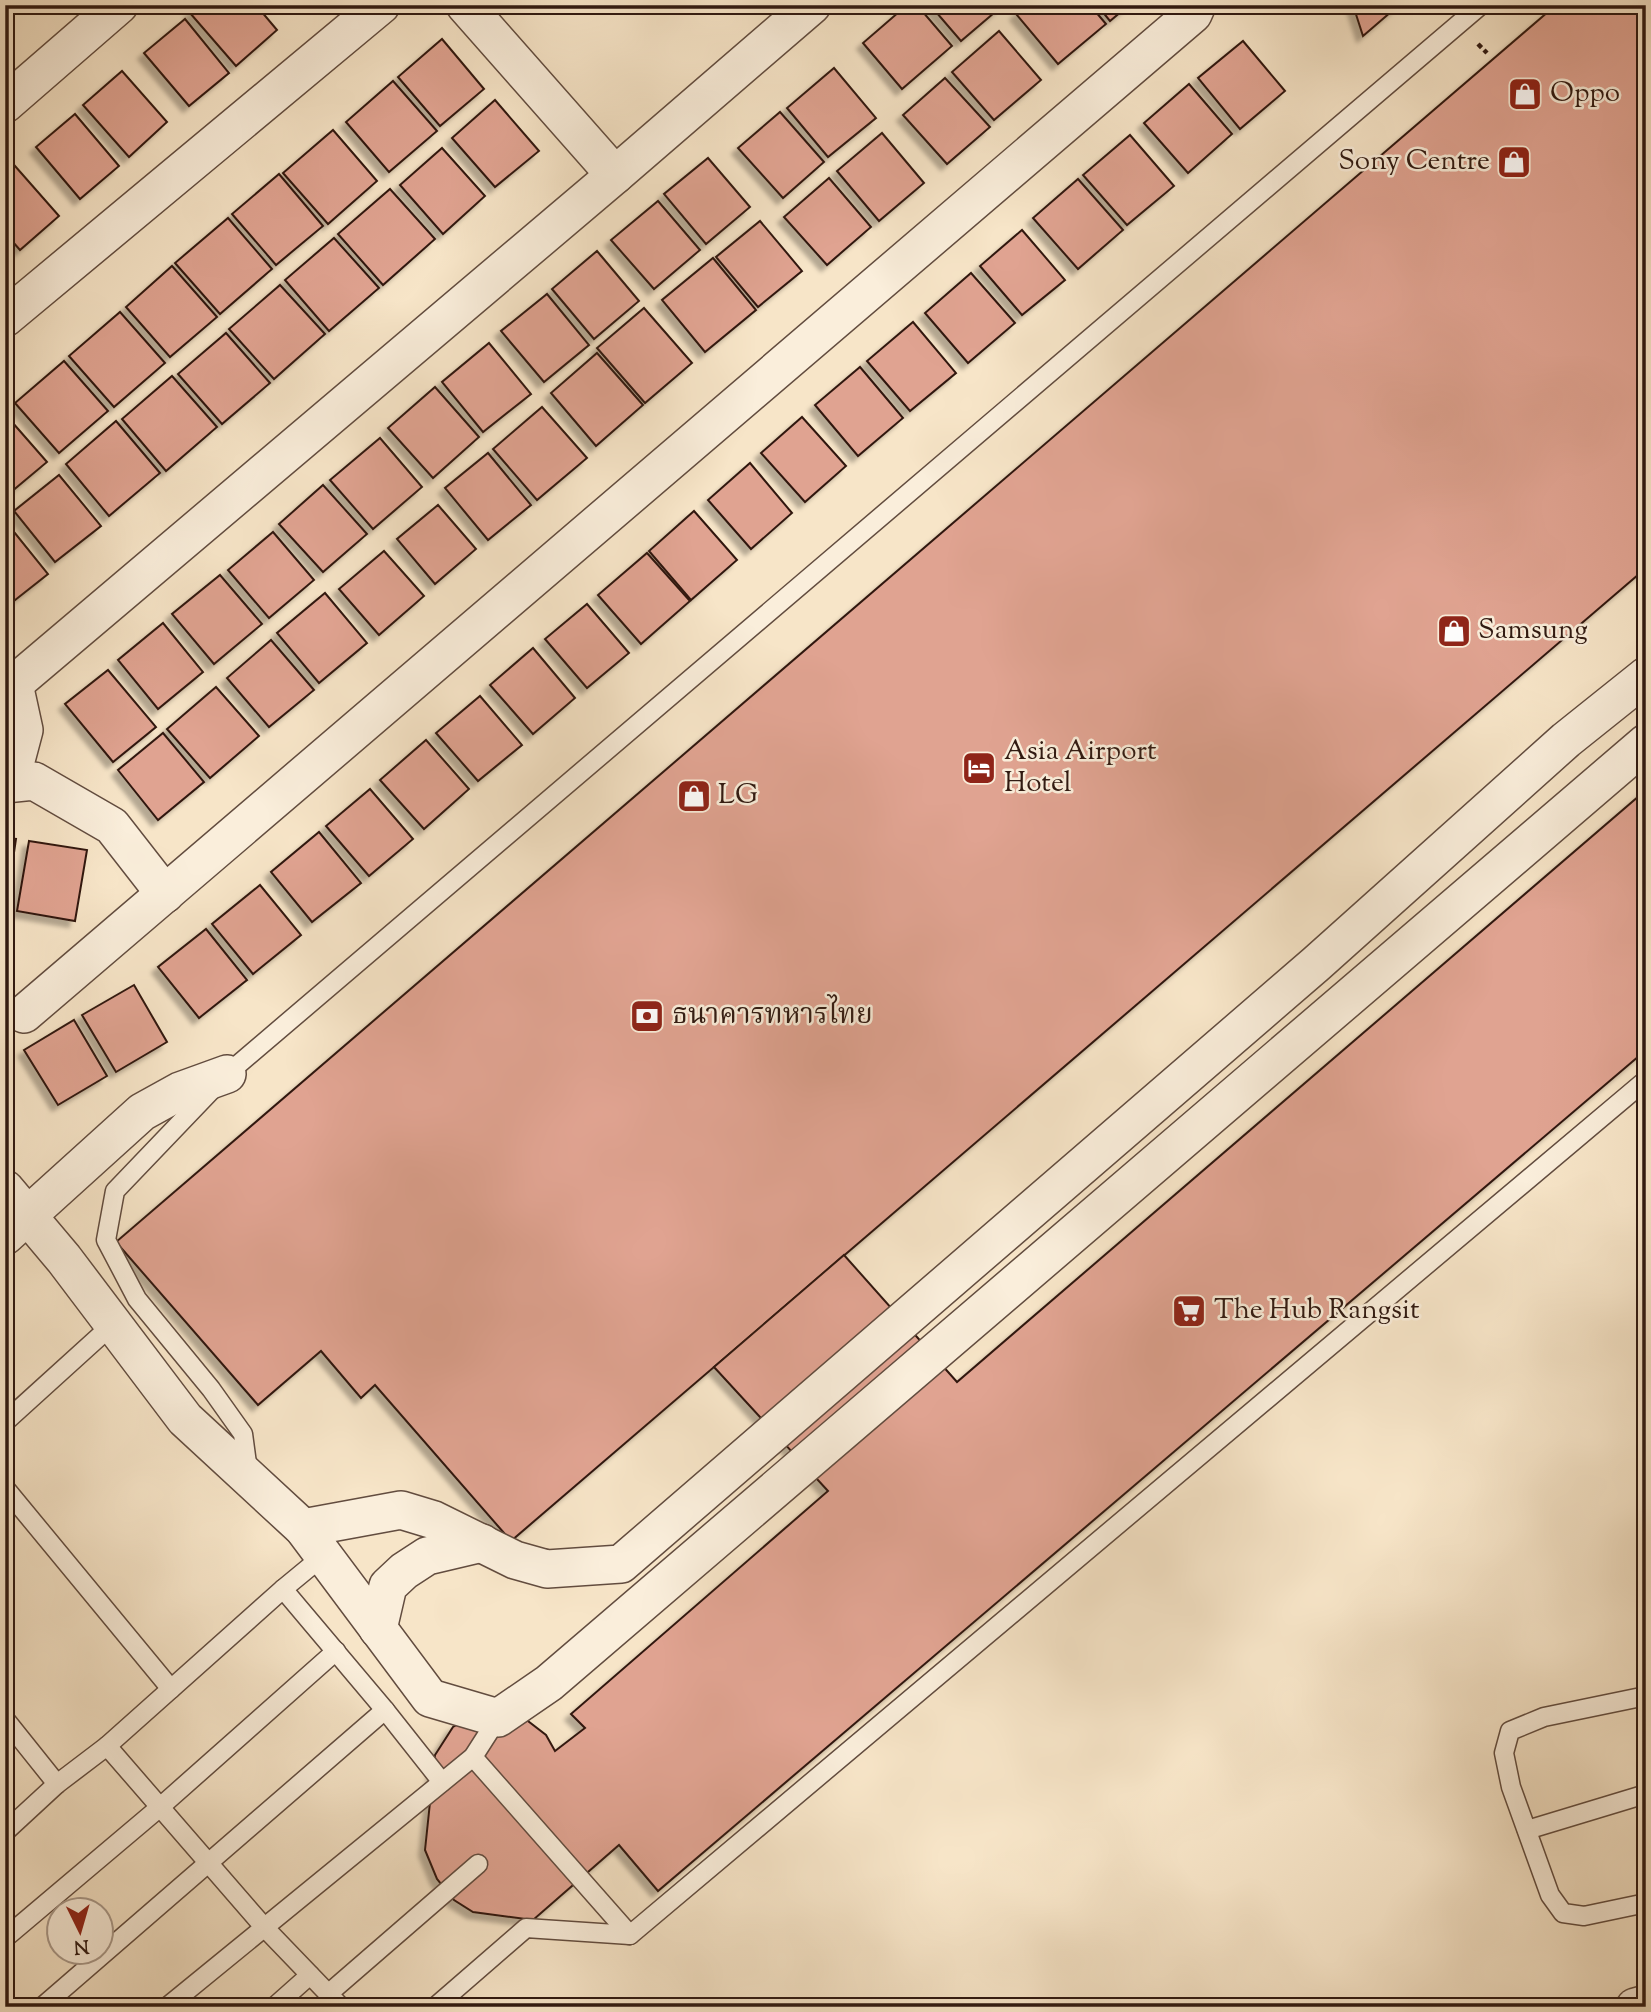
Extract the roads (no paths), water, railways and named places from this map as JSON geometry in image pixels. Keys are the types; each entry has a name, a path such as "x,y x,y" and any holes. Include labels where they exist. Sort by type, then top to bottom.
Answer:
{"street":[{"path":"5,103 119,5"},
{"path":"5,318 381,5"},
{"path":"465,5 615,175"},
{"path":"165,894 112,826 34,781 8,784 24,730 10,682 615,175 812,5"},
{"path":"24,1014 1193,14 1197,5"},
{"path":"313,1542 401,1510 434,1520 515,1560 547,1569 621,1564 1316,964 1566,740 1646,676"},
{"path":"227,1074 180,1091 142,1112 12,1214 64,1259 184,1419 313,1542 430,1698 498,1718 549,1683 1646,743"},
{"path":"378,1629 388,1586 404,1571 427,1556 482,1542"},
{"path":"1635,2007 1646,2004"}],"lane":[{"path":"248,1478 243,1434 211,1389 137,1299 106,1240 115,1191 227,1074 1481,5"},
{"path":"435,2007 526,1928 630,1935 1646,1080"},
{"path":"5,1422 112,1325"},
{"path":"5,1489 171,1689"},
{"path":"5,1832 57,1784 107,1746 283,1589 313,1542"},
{"path":"283,1589 337,1651 442,1782"},
{"path":"5,1938 159,1808 337,1651"},
{"path":"1646,1696 1544,1717 1510,1731 1504,1753 1511,1787 1550,1895 1563,1913 1594,1915 1646,1903"},
{"path":"42,2007 385,1710"},
{"path":"167,2007 472,1757 498,1718"},
{"path":"5,1719 57,1784"},
{"path":"107,1746 264,1927 334,2000 478,1864"},
{"path":"472,1757 630,1935"},
{"path":"1527,1830 1646,1794"},
{"path":"274,2007 310,1975"}],"place":[{"name":"Oppo","path":"1525,94"},
{"name":"Sony Centre","path":"1514,162"},
{"name":"Samsung","path":"1454,631"},
{"name":"Asia Airport Hotel","path":"979,768"},
{"name":"LG","path":"694,796"},
{"name":"ธนาคารทหารไทย","path":"647,1016"},
{"name":"The Hub Rangsit","path":"1189,1311"}]}
